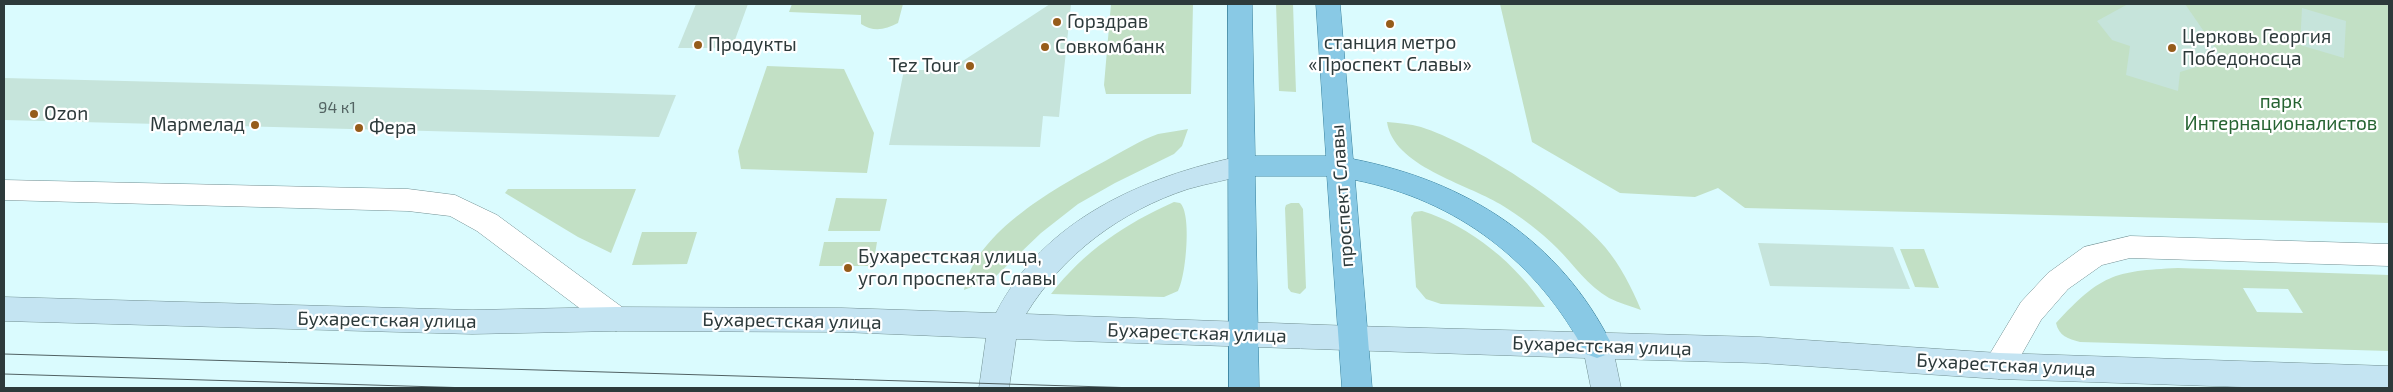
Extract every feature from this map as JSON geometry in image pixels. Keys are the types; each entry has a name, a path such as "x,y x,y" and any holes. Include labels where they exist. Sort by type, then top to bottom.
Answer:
{"main road":[{"path":"1240,4 1244,388"},
{"name":"проспект Славы","path":"1328,4 1357,388"},
{"path":"994,388 1005,326 1023,293 1046,264 1073,238 1102,216 1135,198 1169,183 1205,173 1242,166 1339,167 1384,176 1428,192 1470,212 1509,238 1543,269 1574,305 1597,345 1606,388"},
{"name":"Бухарестская улица","path":"4,309 472,322 616,319 842,320 1353,339 1760,350 2000,366 2389,379"}],"street":[{"path":"4,190 408,200 455,206 487,223 616,319"},
{"path":"2000,366 2031,310 2058,281 2094,255 2130,247 2389,256"}],"green space":[{"path":"792,4 903,4 898,23 875,29 861,24 861,15 789,12"},
{"path":"1111,4 1193,4 1191,94 1106,94 1104,85"},
{"path":"1276,4 1293,4 1296,92 1279,91"},
{"name":"парк Интернационалистов","path":"1500,4 2389,4 2389,223 1745,208 1718,188 1695,197 1620,193 1532,142"},
{"path":"767,66 844,69 874,133 867,173 741,169 738,151"},
{"path":"1387,122 1417,126 1442,135 1493,161 1545,195 1569,213 1605,247 1616,261 1641,310 1613,300 1601,293 1551,242 1508,209 1433,172 1417,162 1403,151 1392,137"},
{"path":"1188,129 1182,146 1174,154 1115,183 1078,204 1041,233 994,278 964,290 971,269 984,248 1001,230 1044,197 1139,142 1158,134"},
{"path":"508,189 636,189 611,253 578,237 505,193"},
{"path":"836,198 887,199 880,231 828,231"},
{"path":"1174,202 1180,203 1184,209 1187,232 1185,260 1178,291 1164,297 1051,294 1077,265 1106,240 1122,229"},
{"path":"1299,203 1303,209 1306,288 1300,294 1291,292 1288,288 1285,208 1286,205"},
{"path":"1422,211 1458,226 1491,249 1521,276 1545,307 1441,304 1426,299 1416,287 1411,217 1414,212"},
{"path":"642,232 697,232 687,264 632,265"},
{"path":"824,242 877,242 873,266 819,266"},
{"path":"1900,249 1924,249 1939,288 1915,287"},
{"path":"2178,268 2389,275 2389,351 2080,342 2068,338 2059,331 2056,323 2071,307 2097,285 2123,274","holes":["2243,288 2288,289 2303,313 2257,312"]}],"building":[{"path":"696,4 748,4 732,48 678,48"},
{"path":"1050,4 1071,4 1059,117 1043,116 1040,147 889,145 904,70 949,70"},
{"name":"Церковь Георгия Победоносца","path":"2128,4 2185,4 2223,59 2180,72 2178,91 2126,75 2130,46 2112,40 2097,21"},
{"path":"2302,8 2346,21 2344,58 2300,45"},
{"path":"4,78 676,95 659,137 4,120"},
{"path":"1758,243 1893,247 1910,289 1770,286"}],"tram line":[{"path":"4,354 1138,388"},
{"path":"4,374 471,388"}],"place":[{"name":"Горздрав","path":"1057,22"},
{"name":"станция метро «Проспект Славы»","path":"1390,24"},
{"name":"Продукты","path":"698,45"},
{"name":"Совкомбанк","path":"1045,47"},
{"name":"Церковь Георгия Победоносца","path":"2172,48"},
{"name":"Tez Tour","path":"970,66"},
{"name":"Ozon","path":"34,114"},
{"name":"Мармелад","path":"255,125"},
{"name":"Фера","path":"359,128"},
{"name":"Бухарестская улица, угол проспекта Славы","path":"848,268"}]}
